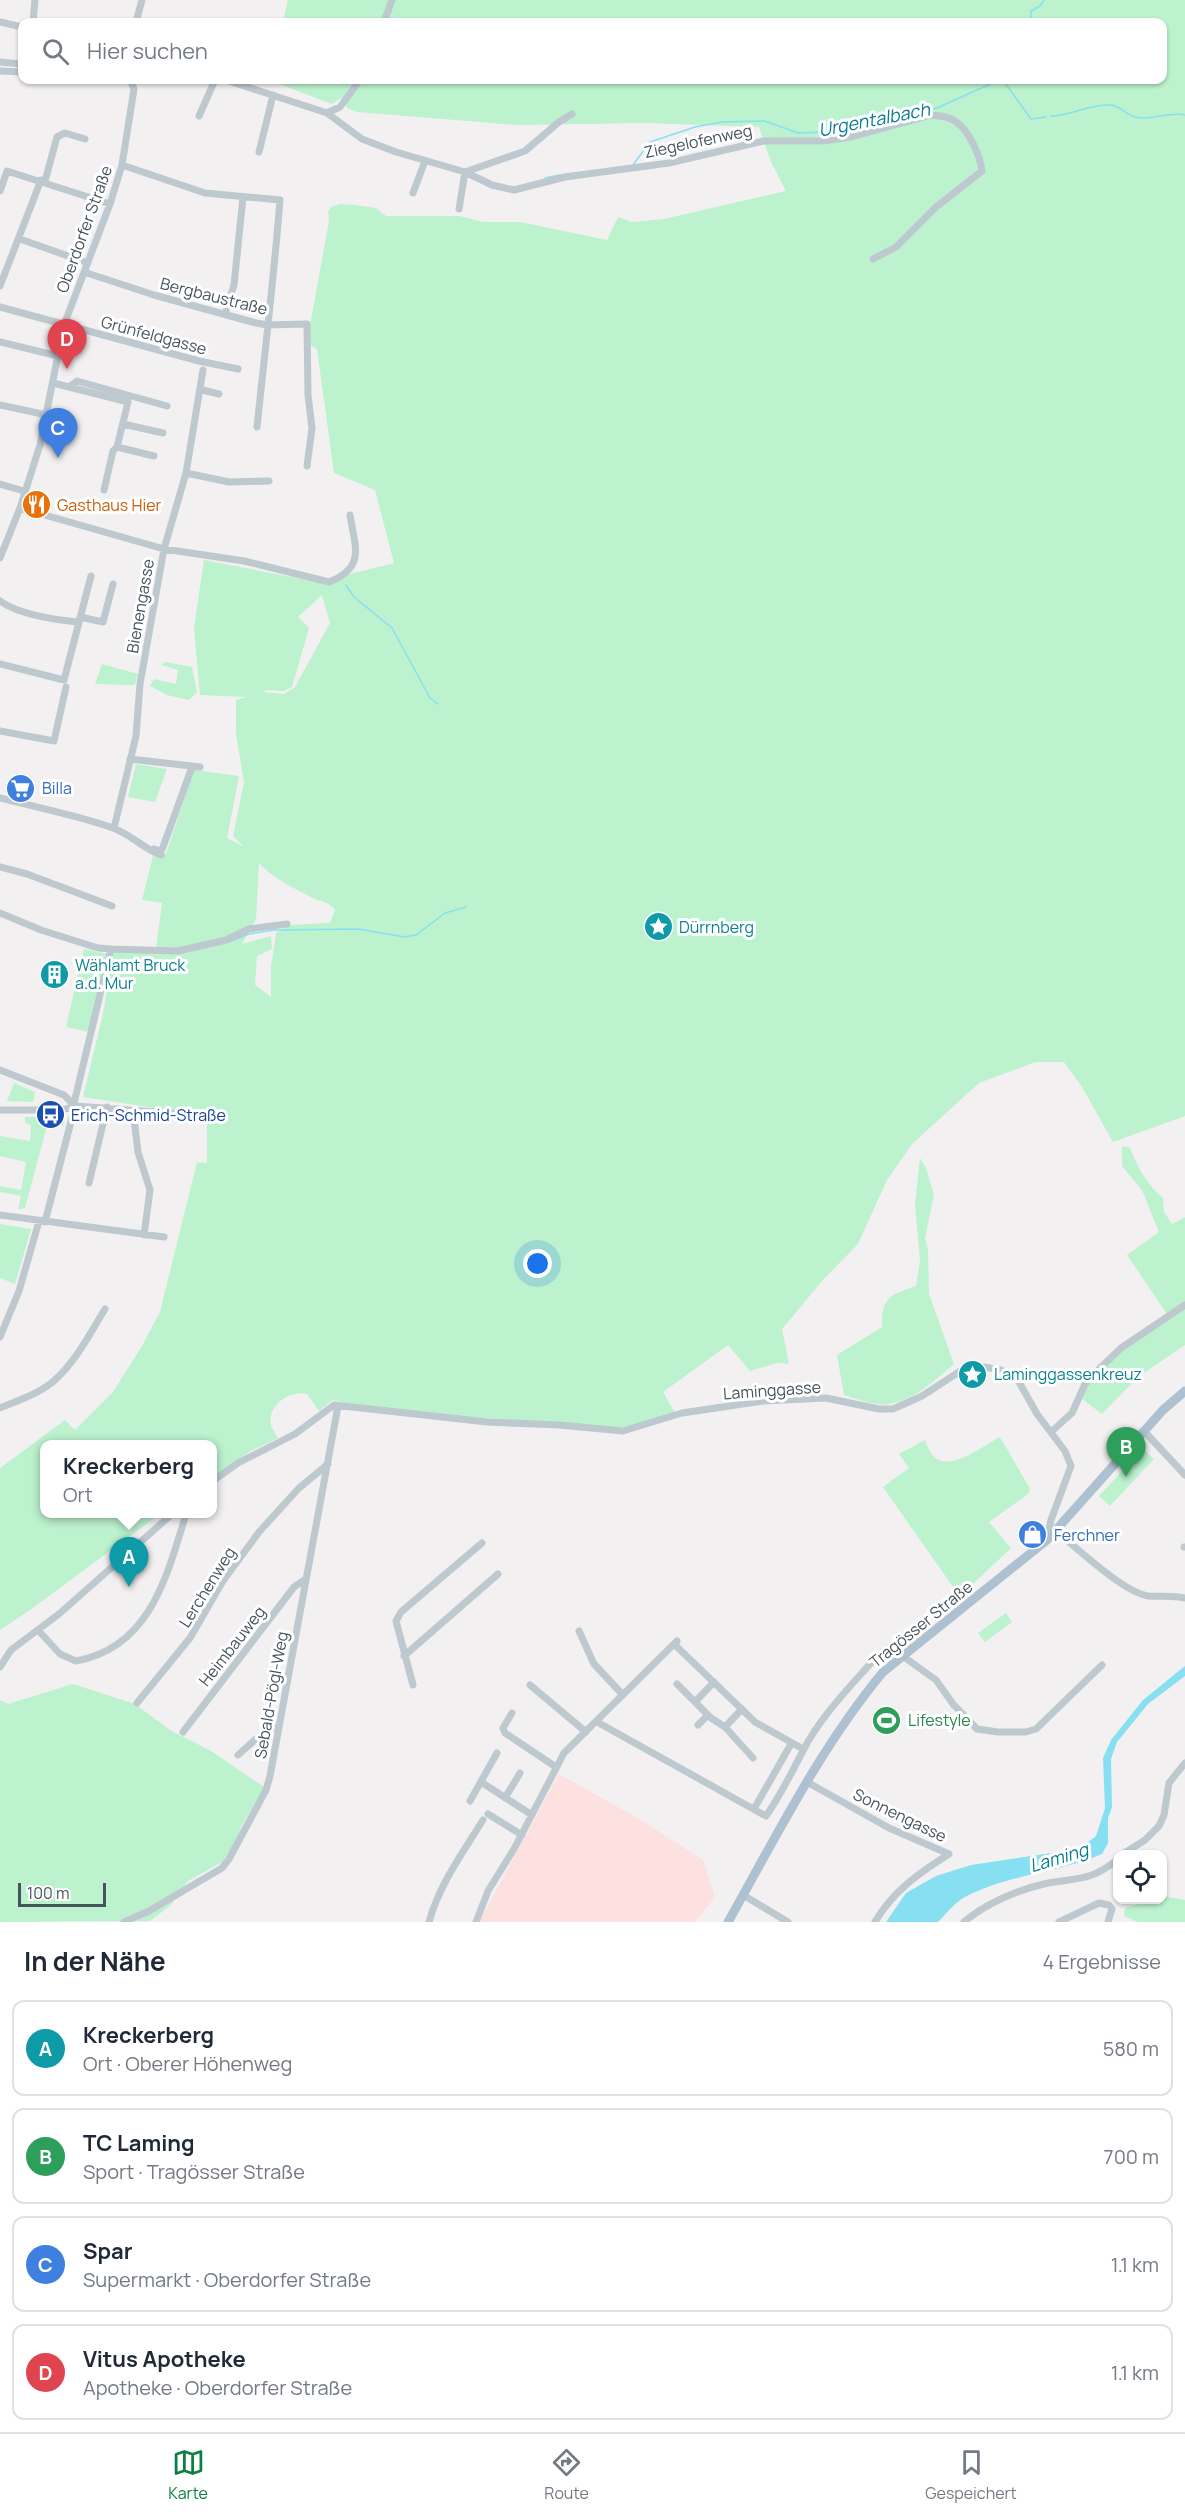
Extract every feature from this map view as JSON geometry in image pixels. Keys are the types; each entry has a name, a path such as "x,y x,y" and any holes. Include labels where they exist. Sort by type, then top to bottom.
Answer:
{"main road":[{"name":"Tragösser Straße","path":"728,1922 807,1782 862,1697 883,1672 1047,1540 1144,1431 1185,1391"}],"street":[{"path":"33,18 35,0"},
{"path":"137,18 142,0"},
{"path":"385,18 392,0"},
{"path":"0,22 18,26"},
{"path":"0,62 18,64"},
{"path":"0,71 18,72"},
{"name":"Oberdorfer Straße","path":"0,558 20,508 47,415 64,325 110,204 122,165 134,89 132,84"},
{"path":"199,116 213,84"},
{"name":"Ziegelofenweg","path":"239,84 327,113 362,139 465,172 492,185 514,190 566,177 669,163 764,141 823,141 851,137 932,115 944,116 956,121 981,160 982,171 936,207 896,247 873,259"},
{"path":"327,113 340,107 357,84"},
{"path":"259,152 273,95"},
{"path":"459,209 465,172 525,151 572,114"},
{"path":"0,286 60,134 65,133 85,139"},
{"path":"413,193 425,161"},
{"path":"122,165 205,193 280,200 273,299 267,325 257,427"},
{"path":"0,191 8,171 110,204"},
{"path":"225,314 236,274 243,197"},
{"path":"20,238 88,263"},
{"name":"Bergbaustraße","path":"84,272 154,295 267,325 307,324 308,395 312,428 308,466"},
{"name":"Grünfeldgasse","path":"0,307 199,361 238,369"},
{"path":"0,342 58,356"},
{"name":"Bienengasse","path":"114,828 136,736 140,684 164,549 186,473 204,370"},
{"path":"69,387 77,381 167,406"},
{"path":"53,383 128,402 104,490"},
{"path":"201,390 219,394"},
{"path":"0,405 47,415"},
{"path":"123,424 163,433"},
{"path":"117,447 154,456"},
{"path":"186,473 228,483 269,481"},
{"path":"0,484 24,491"},
{"path":"20,508 164,549 244,561 329,582 350,570 356,555 350,515"},
{"path":"0,664 64,680 91,576"},
{"path":"0,601 12,609 54,620 79,619 103,622 113,584"},
{"path":"0,731 54,741 66,687"},
{"path":"130,759 196,767 161,851 146,848"},
{"path":"0,798 114,828 134,838 139,845 161,855"},
{"path":"0,867 27,874 112,906"},
{"path":"0,913 51,934 98,948 111,949 178,951 226,940 249,929 287,924"},
{"path":"0,1337 19,1291 42,1221 74,1104 111,949"},
{"path":"0,1070 64,1095 74,1104"},
{"path":"0,1110 62,1110 74,1104 183,1114 196,1118"},
{"path":"89,1183 107,1107"},
{"path":"133,1110 138,1152 150,1190 144,1235"},
{"path":"0,1215 164,1237"},
{"path":"1052,1431 1072,1413 1085,1384 1121,1348 1185,1305"},
{"path":"0,1408 31,1395 56,1380 70,1364 105,1309"},
{"name":"Laminggasse","path":"338,1406 487,1422 623,1431 681,1413 763,1401 826,1398 879,1409 893,1409 922,1396 962,1370 974,1367 1001,1370 1019,1382 1037,1414 1052,1431 1071,1466 1051,1520 1047,1540"},
{"path":"217,1478 238,1463 295,1434 334,1405 338,1406"},
{"name":"Sebald-Pögl-Weg","path":"124,1922 149,1911 213,1874 229,1859 266,1790 338,1406"},
{"path":"1144,1431 1185,1474"},
{"name":"Lerchenweg","path":"137,1702 190,1638 223,1581 260,1532 299,1488 328,1464"},
{"path":"0,1667 11,1650 79,1597 168,1518"},
{"path":"38,1630 60,1654 76,1661 105,1653 127,1638 137,1630 151,1607 168,1569 185,1518"},
{"path":"1056,1531 1131,1589 1148,1596 1170,1595 1185,1598"},
{"path":"413,1685 396,1621 401,1612 482,1543"},
{"path":"404,1656 498,1574"},
{"name":"Heimbauweg","path":"183,1732 294,1587 306,1579"},
{"path":"579,1631 594,1664 624,1695"},
{"path":"476,1922 488,1892 522,1835 564,1753 676,1642 758,1724 790,1744 803,1749"},
{"path":"597,1722 766,1816 789,1780 803,1749 851,1685 880,1653 890,1647 936,1680 971,1725 985,1732 1026,1732 1035,1729 1102,1665"},
{"path":"695,1702 714,1682"},
{"path":"677,1684 708,1715 725,1727 753,1758"},
{"path":"530,1685 586,1732"},
{"path":"725,1727 742,1709"},
{"path":"512,1713 503,1728 505,1733 556,1767"},
{"path":"699,1725 708,1715"},
{"path":"238,1755 265,1731 279,1726"},
{"path":"754,1809 790,1744"},
{"path":"470,1802 497,1753"},
{"path":"1129,1850 1145,1840 1159,1826 1164,1815 1169,1783 1185,1763"},
{"path":"506,1798 520,1773"},
{"path":"481,1782 532,1815"},
{"name":"Sonnengasse","path":"807,1782 889,1828 949,1854 900,1888 874,1922"},
{"path":"488,1814 522,1835"},
{"path":"429,1922 433,1906 483,1820"},
{"path":"964,1922 973,1914 1024,1890 1046,1884 1081,1880 1102,1872 1113,1863"},
{"path":"744,1895 788,1922"},
{"path":"1059,1922 1099,1903 1109,1905 1112,1909 1108,1922"}],"shaded area":[{"path":"559,1774 641,1820 703,1860 715,1897 695,1922 479,1922"}],"green space":[{"path":"288,0 1185,0 1185,1116 1113,1142 1082,1087 1064,1062 1035,1062 979,1083 912,1144 887,1180 858,1244 822,1281 782,1329 789,1364 777,1363 750,1371 728,1345 663,1392 675,1413 624,1428 454,1416 367,1407 332,1400 319,1411 307,1394 300,1393 281,1400 273,1411 271,1425 278,1438 251,1451 217,1474 217,1440 40,1440 40,1518 155,1518 0,1630 0,1468 65,1420 75,1430 113,1392 160,1312 197,1162 207,1163 207,1116 83,1097 103,1014 114,951 156,949 162,903 142,900 153,856 166,854 194,770 239,776 227,838 244,847 233,836 244,782 236,734 236,700 246,697 200,695 194,628 204,560 318,582 394,563 375,490 334,473 317,349 309,344 310,326 329,221 328,212 331,207 340,204 354,205 376,208 386,216 460,216 482,222 520,222 607,240 618,217 632,222 664,219 786,191 771,162 759,127 646,123 516,125 357,112 347,108 343,97 332,104 280,84 1167,84 1167,18 284,18","holes":["322,595 330,623 295,687 284,694 264,692 266,690 284,691 292,687 309,628 298,617","259,863 270,873 314,899 327,903 335,910 330,923 289,925 276,933 271,967 271,997 255,985 257,956 272,949 271,936 242,944 256,919"]},
{"path":"165,662 192,667 197,692 189,700 167,695 150,686 154,679 176,684 178,670 161,665"},
{"path":"102,664 138,674 135,685 95,684"},
{"path":"136,764 167,769 155,802 128,797"},
{"path":"84,949 107,954 89,1032 66,1027"},
{"path":"14,1083 35,1092 33,1102 7,1101"},
{"path":"25,1117 39,1117 39,1122 45,1121 46,1118 61,1117 64,1121 63,1126 48,1122 25,1208 18,1209 21,1196 0,1192 0,1186 21,1190 26,1162 0,1156 0,1136 30,1141 31,1125 25,1123"},
{"path":"1122,1146 1130,1148 1143,1175 1163,1198 1164,1212 1172,1224 1185,1217 1185,1345 1138,1377 1102,1414 1077,1395 1118,1348 1167,1314 1127,1255 1159,1232 1142,1190 1122,1166"},
{"path":"920,1158 926,1168 934,1195 925,1238 928,1250 929,1294 954,1364 928,1386 908,1398 898,1402 876,1404 844,1395 837,1355 882,1327 885,1303 894,1295 916,1286 920,1261 915,1204"},
{"path":"0,1224 31,1229 15,1284 0,1278"},
{"path":"1000,1437 1030,1489 1028,1494 989,1522 1011,1548 975,1582 958,1594 883,1487 909,1468 899,1454 925,1440 934,1457 941,1461 949,1461 967,1456"},
{"path":"1143,1449 1154,1459 1110,1506 1099,1496"},
{"path":"1006,1613 1012,1622 985,1642 978,1633"},
{"path":"73,1684 135,1704 170,1730 211,1751 264,1787 240,1829 236,1841 222,1862 188,1881 171,1905 150,1921 0,1922 0,1700 8,1704"},
{"path":"1167,1897 1185,1900 1185,1922 1138,1922 1124,1916 1125,1908 1139,1904 1167,1904"}],"water":[{"name":"Laming","path":"1185,1666 1185,1676 1148,1704 1117,1742 1111,1759 1112,1807 1108,1818 1108,1843 1102,1854 1068,1866 981,1889 958,1902 938,1922 886,1922 906,1893 936,1876 971,1865 1079,1849 1096,1836 1105,1808 1103,1758 1111,1740 1143,1700"}],"waterway":[{"name":"Urgentalbach","path":"1031,18 1031,11 1040,6 1044,0"},
{"name":"Urgentalbach","path":"633,165 650,142 695,127 722,122 765,121 798,133 832,132 870,121 937,108 990,84"},
{"path":"1006,84 1031,119 1046,117"},
{"path":"1051,116 1102,105 1115,106 1138,118 1185,115"},
{"name":"Urgentalbach","path":"545,178 560,175"},
{"path":"346,585 354,597 392,628 430,698 438,704"},
{"path":"229,942 249,934 274,930 358,929 405,937 416,935 445,913 466,907"}],"place":[{"name":"Vitus Apotheke","path":"67,369"},
{"name":"Spar","path":"58,458"},
{"name":"Gasthaus Hier","path":"36,505"},
{"name":"Billa","path":"21,788"},
{"name":"Dürrnberg","path":"658,927"},
{"name":"Wählamt Bruck a.d. Mur","path":"54,974"},
{"name":"Erich-Schmid-Straße","path":"50,1115"},
{"name":"Laminggassenkreuz","path":"973,1374"},
{"name":"TC Laming","path":"1126,1477"},
{"name":"Ferchner","path":"1033,1535"},
{"name":"Kreckerberg","path":"129,1587"},
{"name":"Lifestyle","path":"887,1720"}]}
